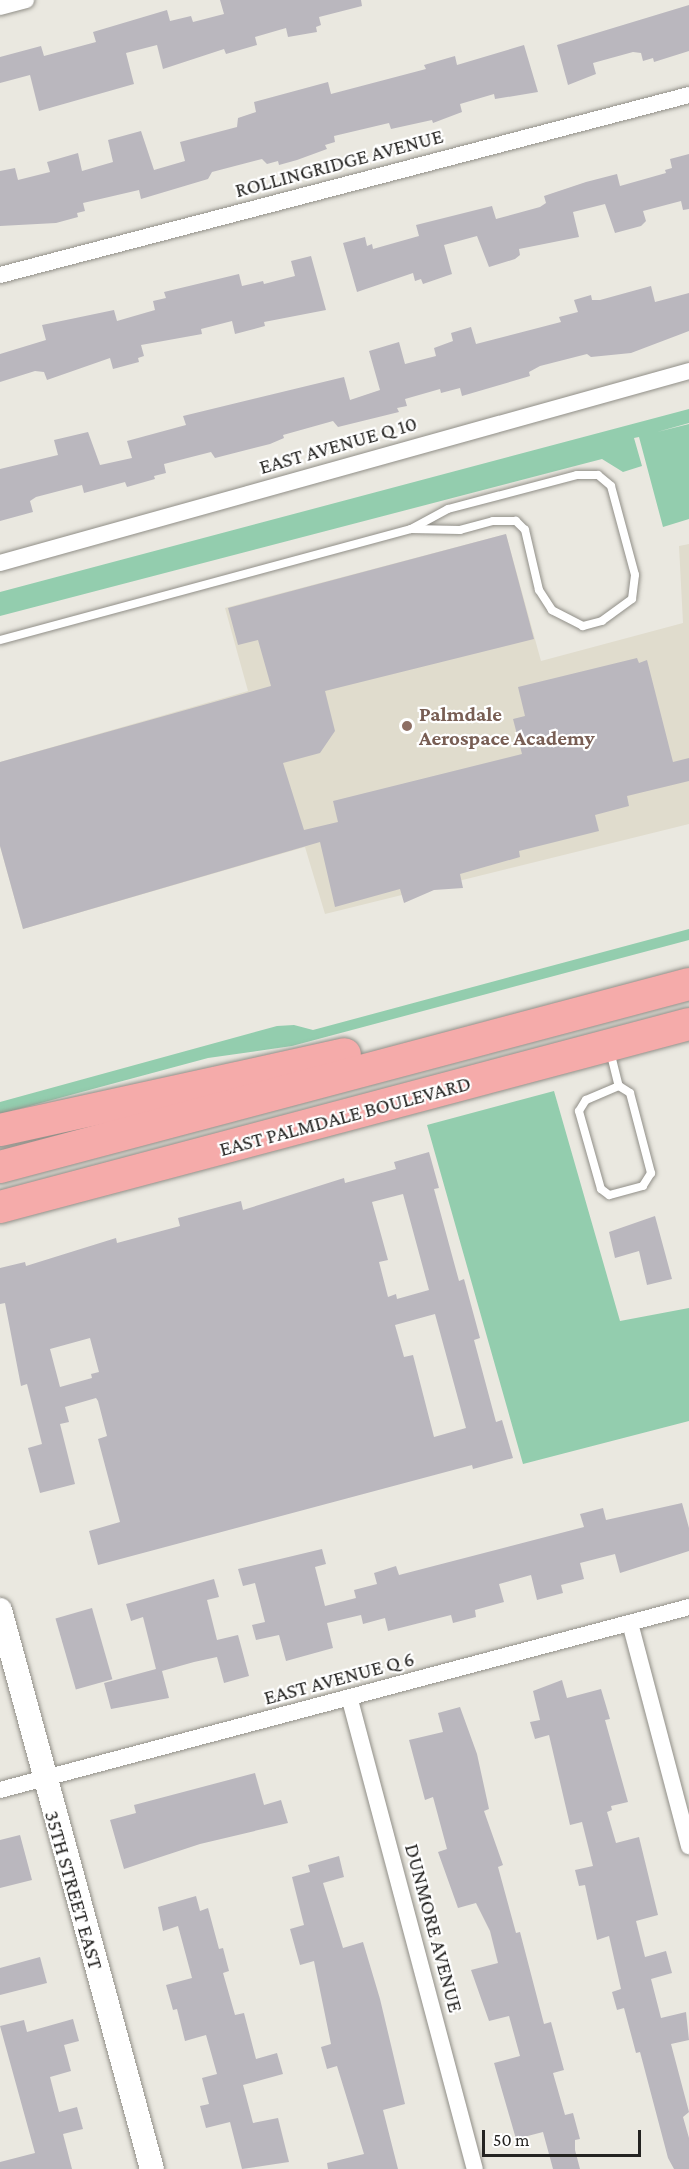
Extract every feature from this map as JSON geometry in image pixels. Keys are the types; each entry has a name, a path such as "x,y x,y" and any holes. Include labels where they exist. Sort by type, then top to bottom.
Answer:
{"highway":[{"name":"EAST PALMDALE BOULEVARD","path":"0,1167 689,984"},
{"name":"EAST PALMDALE BOULEVARD","path":"0,1207 689,1024"},
{"path":"0,1130 355,1052 411,1058"}],"street":[{"path":"0,7 26,0"},
{"name":"ROLLINGRIDGE AVENUE","path":"0,275 689,95"},
{"name":"EAST AVENUE Q 10","path":"0,563 689,371"},
{"name":"EAST AVENUE Q 6","path":"0,1790 350,1700 689,1607"},
{"name":"35TH STREET EAST","path":"0,1610 43,1779 152,2169"},
{"path":"630,1623 689,1846"},
{"name":"DUNMORE AVENUE","path":"350,1700 475,2169"}],"lane":[{"path":"0,640 411,529 448,509 577,475 598,476 610,486 635,574 632,599 602,621 583,626 552,610 539,590 525,530 516,521 493,521 460,530 411,529"},
{"path":"609,1045 619,1086 630,1093 651,1173 643,1186 609,1195 601,1189 579,1111 586,1100 619,1086"}],"shaded area":[{"name":"Palmdale Aerospace Academy","path":"506,534 541,661 683,623 679,546 689,544 689,824 325,914 305,847 23,929 0,846 0,762 248,691 225,608"}],"green space":[{"path":"689,409 689,423 657,432 689,424 689,519 663,527 639,437 634,438 642,466 623,472 602,459 0,616 0,592"},
{"path":"689,929 689,940 292,1046 208,1058 0,1114 0,1102 277,1026 294,1025 313,1030"},
{"path":"554,1091 620,1321 689,1308 689,1421 523,1464 427,1125"}],"building":[{"path":"220,0 361,0 362,6 319,17 321,25 316,27 317,32 288,37 286,28 255,37 257,45 226,54 224,49 163,69 157,45 126,53 134,84 39,111 30,75 0,83 0,57 41,46 44,56 96,42 93,32 167,10 170,21 191,16 193,22 224,14"},
{"path":"689,5 689,51 654,62 653,58 643,61 641,53 633,52 593,63 596,74 568,85 557,45"},
{"path":"524,45 538,92 495,99 494,94 460,104 462,112 433,123 432,120 391,129 389,123 334,136 335,142 325,145 327,149 297,160 279,165 278,161 267,164 262,159 212,172 208,179 141,199 139,190 83,203 85,211 77,213 78,217 56,223 0,226 0,171 15,168 18,180 50,172 47,162 78,153 82,171 113,162 108,140 141,131 154,170 185,161 180,142 237,127 238,118 256,112 254,102 328,82 331,94 426,69 424,65 455,56 457,65"},
{"path":"689,154 689,209 683,210 681,201 643,211 646,221 641,226 615,233 605,204 573,212 579,237 519,249 520,255 515,259 489,267 477,236 444,245 452,274 423,284 421,279 415,281 413,273 357,292 343,243 365,237 367,246 372,244 373,249 419,236 416,225 492,206 496,219 540,207 546,203 544,196 586,182 617,174 620,186 666,173 665,170 672,168 670,159"},
{"path":"311,256 326,310 264,322 265,326 235,334 232,321 201,329 202,334 141,345 144,356 138,358 139,362 113,369 110,358 47,380 44,372 35,371 0,382 0,354 46,340 42,325 114,310 117,321 155,310 153,301 166,298 164,292 239,274 242,286 263,281 264,284 295,276 291,261"},
{"path":"651,286 655,302 689,293 689,331 631,353 591,357 587,354 540,366 529,372 530,376 462,396 460,388 441,393 440,389 405,399 407,406 397,408 399,412 338,427 333,421 283,435 284,438 270,444 215,458 211,452 164,464 166,473 154,476 155,479 127,487 125,482 84,493 82,485 36,497 30,501 33,512 0,521 0,469 58,455 54,440 88,432 100,465 132,458 127,441 186,425 183,416 344,377 350,400 380,390 369,351 399,342 405,364 436,356 434,348 453,341 451,333 471,327 476,344 561,322 559,317 578,312 574,300 591,295 592,300 600,300"},
{"name":"Palmdale Aerospace Academy","path":"506,534 534,639 325,691 335,731 320,753 283,763 304,830 338,822 333,801 522,754 513,719 525,716 518,687 637,658 639,663 647,660 673,762 689,758 689,781 627,796 629,806 595,815 599,831 519,851 520,857 460,874 463,888 434,890 404,903 400,889 335,907 320,842 23,929 0,846 0,762 271,686 258,640 238,645 228,608"},
{"path":"429,1152 439,1188 434,1189 459,1281 464,1279 480,1338 474,1340 496,1422 502,1420 513,1458 473,1469 472,1465 98,1565 89,1531 120,1522 98,1439 107,1436 98,1401 96,1398 65,1407 69,1422 60,1424 75,1484 40,1493 28,1448 42,1444 27,1384 21,1386 5,1303 0,1304 0,1268 25,1262 26,1266 116,1238 117,1243 180,1226 178,1218 241,1201 243,1210 344,1178 345,1183 396,1169 394,1162","holes":["403,1194 429,1290 397,1299 396,1294 388,1297 379,1262 388,1260 372,1202","435,1314 466,1428 434,1437 413,1355 404,1357 395,1325","90,1338 99,1372 91,1374 92,1378 60,1387 50,1349"]},
{"path":"655,1216 672,1279 647,1285 639,1251 615,1258 609,1232"},
{"path":"682,1503 689,1528 689,1551 620,1573 615,1554 580,1563 584,1579 561,1585 563,1593 537,1600 531,1575 499,1584 504,1602 475,1610 476,1617 453,1623 451,1615 388,1631 385,1618 363,1624 361,1615 327,1623 333,1648 286,1661 279,1635 256,1640 252,1625 265,1622 255,1583 243,1586 238,1569 322,1549 326,1564 315,1567 325,1606 356,1598 354,1590 377,1584 374,1573 396,1566 399,1575 584,1527 580,1514 603,1508 606,1520"},
{"path":"214,1579 219,1597 207,1600 217,1640 238,1635 249,1676 224,1683 217,1657 194,1662 162,1671 169,1698 111,1709 104,1683 156,1669 143,1617 131,1621 126,1604"},
{"path":"92,1608 112,1679 76,1690 55,1618"},
{"path":"562,1680 567,1698 601,1689 610,1719 605,1720 628,1802 611,1806 612,1810 607,1812 616,1843 639,1837 658,1915 636,1921 645,1957 666,1951 672,1973 651,1979 661,2018 686,2012 689,2040 671,2044 689,2112 683,2117 689,2138 689,2169 674,2169 668,2158 640,2052 636,2053 624,2008 617,2010 612,1992 621,1989 609,1936 597,1940 585,1885 579,1886 575,1870 593,1866 582,1822 570,1825 549,1735 535,1739 530,1722 540,1720 533,1691"},
{"path":"460,1707 477,1754 489,1809 484,1811 503,1865 498,1867 516,1933 520,1932 544,2024 551,2022 564,2070 553,2073 565,2115 573,2113 580,2139 575,2140 575,2150 580,2169 553,2169 543,2132 516,2139 494,2063 520,2056 509,2016 489,2021 471,1970 498,1963 490,1931 476,1903 458,1908 438,1852 447,1849 433,1797 425,1800 409,1740 443,1732 438,1713"},
{"path":"255,1773 264,1805 281,1800 288,1823 200,1844 124,1869 110,1820 136,1813 134,1805"},
{"path":"20,1835 32,1880 0,1888 0,1840"},
{"path":"339,1856 344,1877 323,1883 343,1948 363,1942 380,1999 405,2104 383,2110 398,2169 328,2169 327,2163 364,2154 337,2066 327,2069 321,2047 331,2044 314,1961 300,1965 290,1929 304,1925 292,1877 310,1872 308,1865"},
{"path":"196,1896 200,1911 208,1908 219,1949 223,1948 229,1971 223,1973 235,2015 244,2013 256,2059 277,2053 283,2074 243,2085 253,2123 278,2118 289,2162 242,2169 230,2122 206,2128 200,2106 209,2104 202,2078 217,2074 206,2035 185,2041 177,2009 173,2010 166,1985 192,1978 178,1926 163,1931 158,1907"},
{"path":"40,1957 47,1983 0,1995 0,1968"},
{"path":"73,2019 79,2041 64,2045 71,2071 50,2077 59,2112 77,2107 83,2129 63,2134 72,2169 0,2169 0,2162 35,2153 0,2026 24,2020 27,2032"}],"place":[{"name":"Palmdale Aerospace Academy","path":"407,726"}]}
